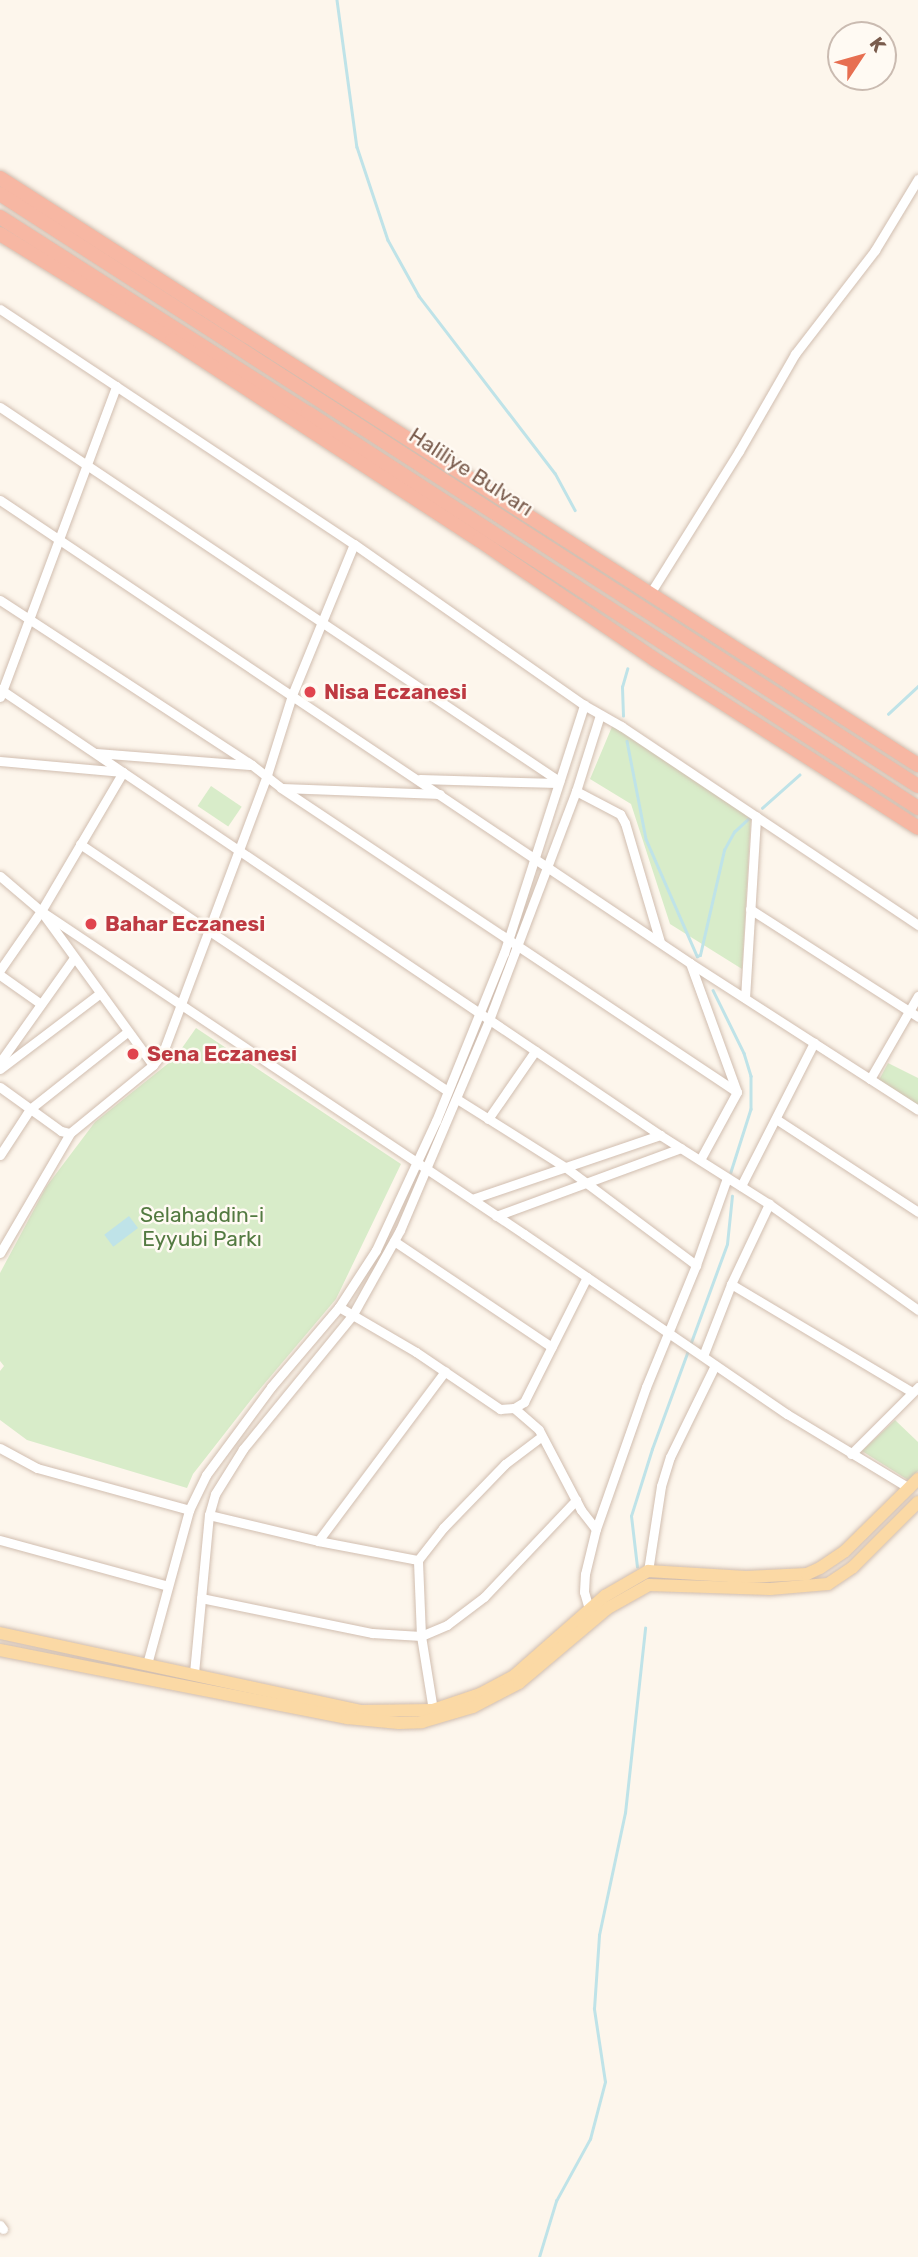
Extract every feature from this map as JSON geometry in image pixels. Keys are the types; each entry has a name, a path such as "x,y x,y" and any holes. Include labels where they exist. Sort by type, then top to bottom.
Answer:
{"highway":[{"path":"0,178 918,765"},
{"name":"Haliliye Bulvarı","path":"0,194 918,784"},
{"name":"Haliliye Bulvarı","path":"0,217 320,420 636,628 918,808"},
{"path":"0,234 183,347 480,540 654,659 918,828"},
{"path":"495,495 645,610"},
{"path":"480,540 636,628"},
{"path":"880,785 918,814"}],"main road":[{"path":"0,1633 362,1711 433,1710 480,1694 516,1675 589,1609 617,1587 648,1571 746,1577 807,1573 832,1562 914,1483"},
{"path":"0,1650 347,1718 399,1723 422,1722 473,1707 519,1683 608,1608 649,1585 771,1589 828,1584 853,1567 918,1502"}],"street":[{"path":"651,592 739,452 795,354 875,250 918,179"},
{"path":"0,309 354,544 584,705 757,816 918,925"},
{"path":"116,386 1,692 660,1135 769,1204 918,1310"},
{"path":"0,407 559,782"},
{"path":"0,500 690,963 918,1110"},
{"path":"1,1248 70,1133 153,1065 171,1036 237,849 267,775 292,695 354,544"},
{"path":"0,600 267,775 281,788 737,1092"},
{"path":"147,1664 189,1510 206,1475 271,1387 339,1307 376,1250 447,1091 508,940 584,705"},
{"path":"194,1673 209,1515 215,1494 243,1449 352,1315 394,1241 428,1170 489,1020 576,792 600,715"},
{"path":"95,753 252,765"},
{"path":"0,761 123,772"},
{"path":"41,1004 0,973 41,911 123,772"},
{"path":"418,779 559,782"},
{"path":"281,788 440,794"},
{"path":"576,792 620,814 660,942"},
{"path":"745,998 757,816"},
{"path":"80,844 447,1091"},
{"path":"0,876 41,911 715,1365 851,1454 914,1483"},
{"path":"750,909 914,1014"},
{"path":"41,911 72,950 74,958 99,994 153,1065"},
{"path":"0,1062 74,958"},
{"path":"690,963 737,1092 700,1160"},
{"path":"0,1069 99,994"},
{"path":"870,1079 914,1014 918,996"},
{"path":"0,1155 30,1109 127,1032"},
{"path":"741,1186 814,1043"},
{"path":"488,1119 535,1051"},
{"path":"0,1087 61,1131 70,1133"},
{"path":"457,1099 565,1167 696,1265"},
{"path":"776,1119 918,1212"},
{"path":"472,1199 660,1135"},
{"path":"496,1216 681,1148"},
{"path":"589,1609 584,1592 585,1574 596,1528 667,1331 696,1265 727,1178"},
{"path":"700,1354 769,1204"},
{"path":"394,1241 552,1347"},
{"path":"339,1307 445,1371 500,1409 514,1408 524,1402 587,1277"},
{"path":"731,1284 915,1390 851,1454"},
{"path":"648,1571 661,1486 670,1457 715,1365"},
{"path":"318,1541 445,1371"},
{"path":"514,1408 542,1436 576,1500 596,1528"},
{"path":"433,1710 421,1636 418,1560 443,1528 505,1464 542,1436"},
{"path":"0,1448 37,1468 189,1510"},
{"path":"201,1598 372,1633 421,1636 447,1625 484,1597 576,1500"},
{"path":"209,1515 318,1541 418,1560"},
{"path":"0,1540 168,1586"}],"green space":[{"path":"614,722 751,816 742,969 670,924 631,804 590,779"},
{"path":"211,786 242,807 228,827 198,806"},
{"name":"Selahaddin-i Eyyubi Parkı","path":"196,1028 401,1164 336,1299 254,1396 193,1474 187,1488 27,1440 0,1420 0,1371 4,1366 0,1361 0,1273 46,1187 95,1122 175,1058"},
{"path":"888,1063 918,1078 918,1105 879,1080"},
{"path":"895,1420 918,1442 918,1471 908,1480 862,1451"}],"water":[{"path":"129,1216 138,1228 113,1247 104,1235"}],"waterway":[{"path":"337,0 357,147 388,240 419,296 555,473 575,510"},
{"path":"623,716 622,687 627,669"},
{"path":"888,714 918,686"},
{"path":"627,741 646,839 697,956"},
{"path":"762,808 799,775"},
{"path":"697,956 700,955 724,850 734,832 750,817"},
{"path":"713,990 744,1053 751,1076 751,1109 731,1172"},
{"path":"637,1567 631,1516 652,1449 727,1244 732,1196"},
{"path":"539,2257 556,2201 590,2139 605,2082 594,2009 599,1935 625,1813 645,1628"}],"place":[{"name":"Nisa Eczanesi","path":"310,692"},
{"name":"Bahar Eczanesi","path":"91,924"},
{"name":"Sena Eczanesi","path":"133,1054"}]}
